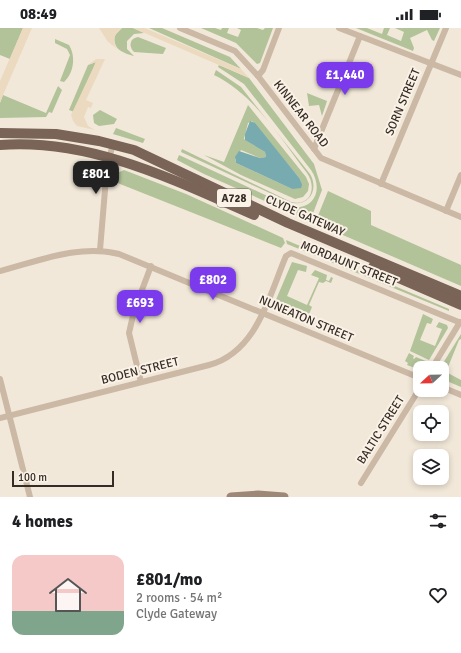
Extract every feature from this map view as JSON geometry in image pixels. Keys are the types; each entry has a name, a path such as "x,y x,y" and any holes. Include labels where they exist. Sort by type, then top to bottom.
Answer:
{"main road":[{"name":"CLYDE GATEWAY","path":"0,133 56,134 113,144 144,154 288,223 461,296"},
{"name":"CLYDE GATEWAY","path":"0,145 54,147 109,158 171,179 461,305"},
{"path":"231,497 254,495 284,497"}],"street":[{"name":"KINNEAR ROAD","path":"180,28 231,49 258,76 323,159 461,217"},
{"path":"258,76 263,70 279,28"},
{"path":"339,28 461,75"},
{"name":"SORN STREET","path":"381,184 446,28"},
{"path":"314,149 360,36"},
{"path":"100,250 109,158 113,144"},
{"path":"446,211 461,175"},
{"name":"NUNEATON STREET","path":"0,271 72,252 100,250 119,254 413,375"},
{"name":"MORDAUNT STREET","path":"263,312 286,256 291,253 461,322"},
{"path":"141,382 129,334 134,312 151,266"},
{"name":"BODEN STREET","path":"0,418 209,365 224,359 248,339 263,312"},
{"path":"436,361 461,322"},
{"path":"0,379 30,497"},
{"path":"449,390 461,395"},
{"name":"BALTIC STREET","path":"361,483 414,397"}],"green space":[{"path":"0,28 23,28 10,59 0,55"},
{"path":"122,28 133,28 144,33 134,34 127,41 127,49 134,56 122,52 115,44 115,35"},
{"path":"149,28 162,28 230,57 241,69"},
{"path":"201,28 215,28 221,30 222,28 229,28 227,33 238,37 241,30 237,28 257,28 263,30 265,28 273,28 260,63 257,64 236,43"},
{"path":"356,28 367,28 382,34 384,28 390,28 387,35 401,41 404,32 395,28 440,28 434,41 427,30 410,38 414,48 413,51"},
{"path":"138,37 166,48 163,54 134,52 131,47 131,43 133,39"},
{"path":"55,39 69,45 73,54 72,69 64,82 60,81 70,55 67,49 55,43"},
{"path":"96,62 74,112 69,110 88,65"},
{"path":"219,65 249,78 314,164 322,190 310,221 204,174 177,160 179,155 291,207 306,205 315,196 317,190 315,177 311,170 244,84 218,67"},
{"path":"216,70 241,87 264,116 242,94 214,75"},
{"path":"58,86 62,90 52,113 49,112 46,117 0,118 0,103 3,95 46,113"},
{"path":"307,93 327,101 322,116 319,105 309,106"},
{"path":"248,105 306,177 309,184 308,191 303,197 295,199 241,175 204,155 224,162","holes":["252,121 301,182 292,189 236,163 235,159 241,150 260,158 266,157 265,152 244,139 248,123"]},
{"path":"100,110 117,119 114,124 99,126 94,123 93,115"},
{"path":"116,128 145,139 143,143 113,134"},
{"path":"281,137 310,174 313,180 312,192 310,197 304,201 310,195 312,190 310,178"},
{"path":"182,149 291,202 298,203 289,202 181,152"},
{"path":"124,170 186,194 283,238 285,243 281,248 115,182 117,173"},
{"path":"328,191 371,211 371,225 461,265 461,286 315,223"},
{"path":"286,240 449,309 449,311 287,244"},
{"path":"292,262 307,266 306,272 298,270 287,296 307,305 319,278 311,275 315,270 327,275 326,280 329,281 331,277 333,278 331,283 326,281 323,283 319,282 309,305 312,307 307,319 304,322 279,312 274,307"},
{"path":"423,314 433,319 431,324 427,323 420,340 435,346 442,329 436,327 439,322 447,325 448,328 429,360 410,351"},
{"path":"461,334 461,339 459,340 449,365 449,361 444,361"},
{"path":"409,353 414,356 414,359 416,357 426,361 413,361 413,367 407,365 408,363 405,361"},
{"path":"449,374 461,380 461,387 449,382"}],"shaded area":[{"path":"23,28 32,28 0,102 0,81"},
{"path":"99,28 122,28 117,32 114,39 115,46 120,51 108,42"},
{"path":"133,28 145,28 241,69 249,78"},
{"path":"96,59 105,59 86,100 93,103 91,108 88,107 84,117 88,126 95,130 77,126 71,115 96,62 88,65"}],"water":[{"path":"250,121 255,123 300,179 302,185 301,188 292,189 236,163 235,157 239,151 260,158 266,157 265,152 245,140 245,134"}]}
